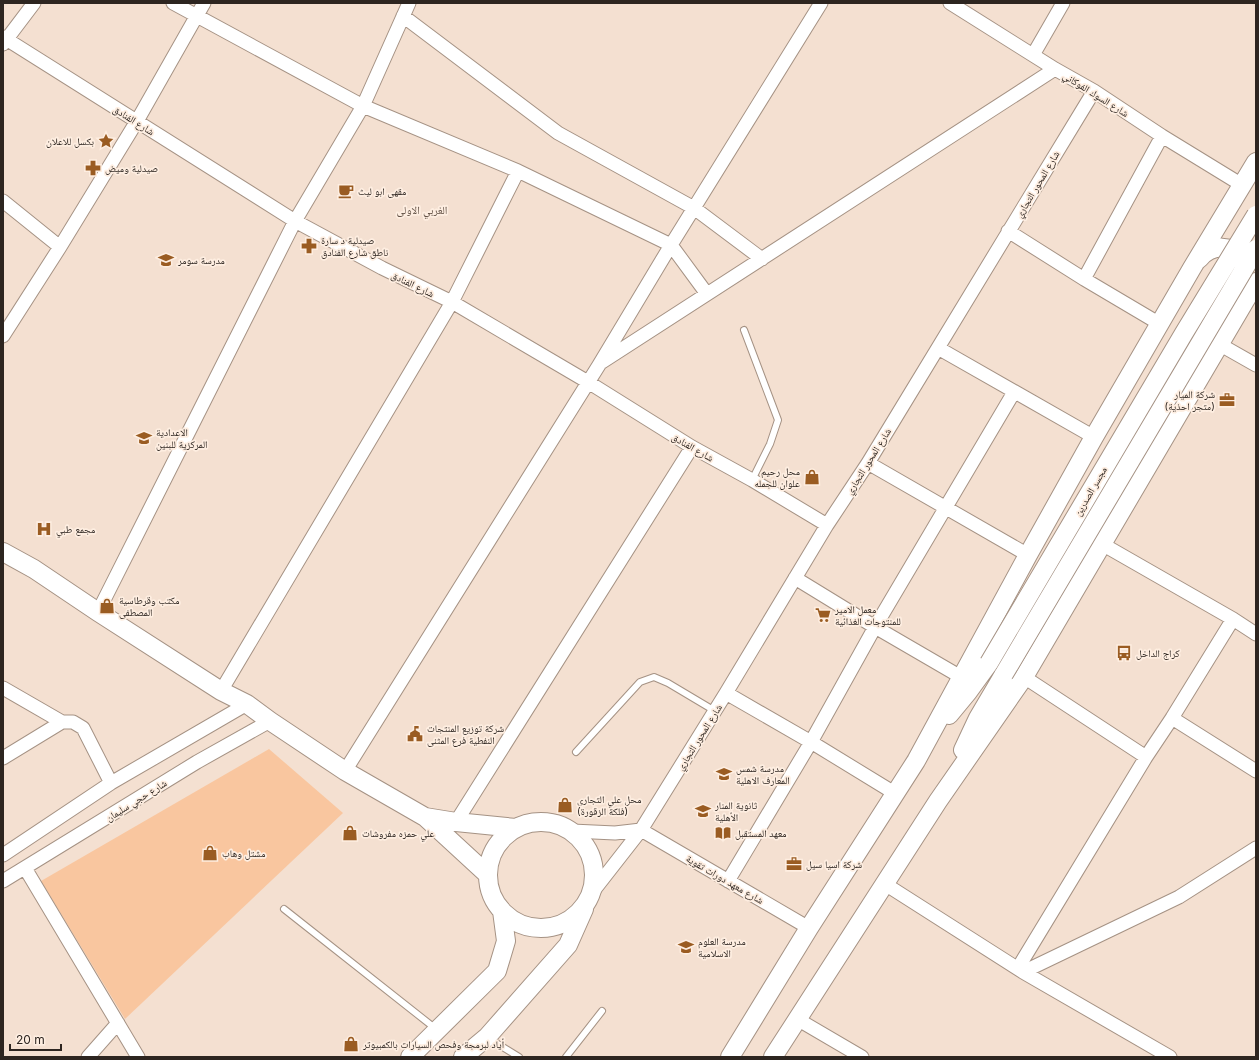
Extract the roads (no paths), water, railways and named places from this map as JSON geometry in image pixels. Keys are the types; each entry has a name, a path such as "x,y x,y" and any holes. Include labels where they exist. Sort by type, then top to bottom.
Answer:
{"main road":[{"path":"730,1057 809,928 916,761 1094,437 1192,268 1256,162"},
{"name":"مجسر الصدرين","path":"916,761 945,719 968,692 989,663 1155,381 1256,215"},
{"path":"773,1057 938,801 1024,677 1252,288 1255,274 1250,261 1240,252 1227,248 1214,248 1207,250 1192,268"},
{"name":"مجسر الصدرين","path":"938,801 978,718 1256,249"},
{"path":"3,552 34,569 221,691 246,704 345,771 425,817 488,875"},
{"path":"425,817 456,822 516,828"},
{"path":"463,1057 487,1037 568,946 588,901 594,873 591,857 583,843 572,831 554,823 535,822 516,828 501,840 492,856 488,875 492,894 502,911 516,922 533,927 550,927 567,921 588,901"},
{"path":"410,1057 497,970 506,941 502,911"}],"street":[{"path":"4,40 34,3"},
{"path":"173,3 363,106 518,171 671,245 707,294"},
{"path":"3,336 60,247 137,121 204,3"},
{"path":"98,612 295,221 363,106 409,3"},
{"path":"345,771 588,382 821,3"},
{"name":"شارع السوك الفوكاني","path":"950,3 1055,69 1094,91 1162,136 1242,185"},
{"path":"1033,55 1063,3"},
{"path":"403,16 558,133 694,208 762,259"},
{"name":"شارع الفنادق","path":"4,40 137,121 295,221 382,268 452,302 588,382 692,447 752,480 827,525"},
{"path":"599,364 1055,69"},
{"name":"شارع المحور التجاري","path":"588,901 641,830 726,693 827,525 868,463 1094,91"},
{"path":"1084,279 1162,136"},
{"path":"221,691 452,302 518,171"},
{"path":"3,201 60,247"},
{"path":"1008,231 1084,279 1160,324"},
{"path":"1218,344 1256,365"},
{"path":"938,348 1094,437"},
{"path":"728,881 811,742 875,627 1014,392"},
{"path":"456,822 692,447"},
{"path":"868,463 945,509 1028,555"},
{"path":"1102,544 1233,619 1256,634"},
{"path":"795,578 961,677"},
{"path":"1021,970 1146,757 1233,619"},
{"path":"1024,677 1146,757"},
{"path":"3,688 62,722 73,722 83,728 111,783"},
{"path":"726,693 811,742 896,794"},
{"path":"3,855 111,783 246,704"},
{"path":"1172,718 1256,771"},
{"name":"شارع حجي سليمان","path":"3,881 196,762 270,721"},
{"path":"3,758 62,722"},
{"path":"572,831 615,833 641,830"},
{"name":"شارع معهد دورات تقوية","path":"641,830 809,928"},
{"path":"1021,970 1179,897 1256,848"},
{"path":"24,868 138,1057"},
{"path":"884,884 1021,970 1170,1057"},
{"path":"797,1019 862,1057"},
{"path":"88,1057 118,1023"}],"lane":[{"path":"744,330 778,420 770,444 752,480"},
{"path":"576,752 640,682 654,678 668,683 715,711"},
{"path":"284,909 437,1030"},
{"path":"566,1057 602,1011"},
{"path":"487,1037 519,1057"}],"place":[{"name":"بكسل للاعلان","path":"106,141"},
{"name":"صيدلية وميض","path":"93,168"},
{"name":"مقهى ابو ليث","path":"346,191"},
{"name":"صيدلية د سارة ناطق شارع الفنادق","path":"309,246"},
{"name":"مدرسة سومر","path":"166,260"},
{"name":"شركة الميار (متجر احذية)","path":"1227,400"},
{"name":"الاعدادية المركزية للبنين","path":"144,438"},
{"name":"محل رحيم علوان للجمله","path":"812,477"},
{"name":"مجمع طبي","path":"44,529"},
{"name":"مكتب وقرطاسية المصطفى","path":"107,606"},
{"name":"معمل الامير للمنتوجات الغذائية","path":"823,615"},
{"name":"كراج الداخل","path":"1124,653"},
{"name":"شركة توزيع المنتجات النفطية فرع المثنى","path":"415,734"},
{"name":"مدرسة شمس المعارف الاهلية","path":"724,774"},
{"name":"محل علي التجاري (فلكة الزقورة)","path":"565,805"},
{"name":"ثانوية المنار الأهلية","path":"703,811"},
{"name":"علي حمزه مفروشات","path":"350,833"},
{"name":"معهد المستقبل","path":"723,833"},
{"name":"مشتل وهاب","path":"210,853"},
{"name":"شركة اسيا سيل","path":"794,864"},
{"name":"مدرسة العلوم الاسلامية","path":"686,947"},
{"name":"أياد لبرمجة وفحص السيارات بالكمبيوتر","path":"351,1044"}],"district":[{"name":"الغربي الاولى","path":"422,210"}]}
